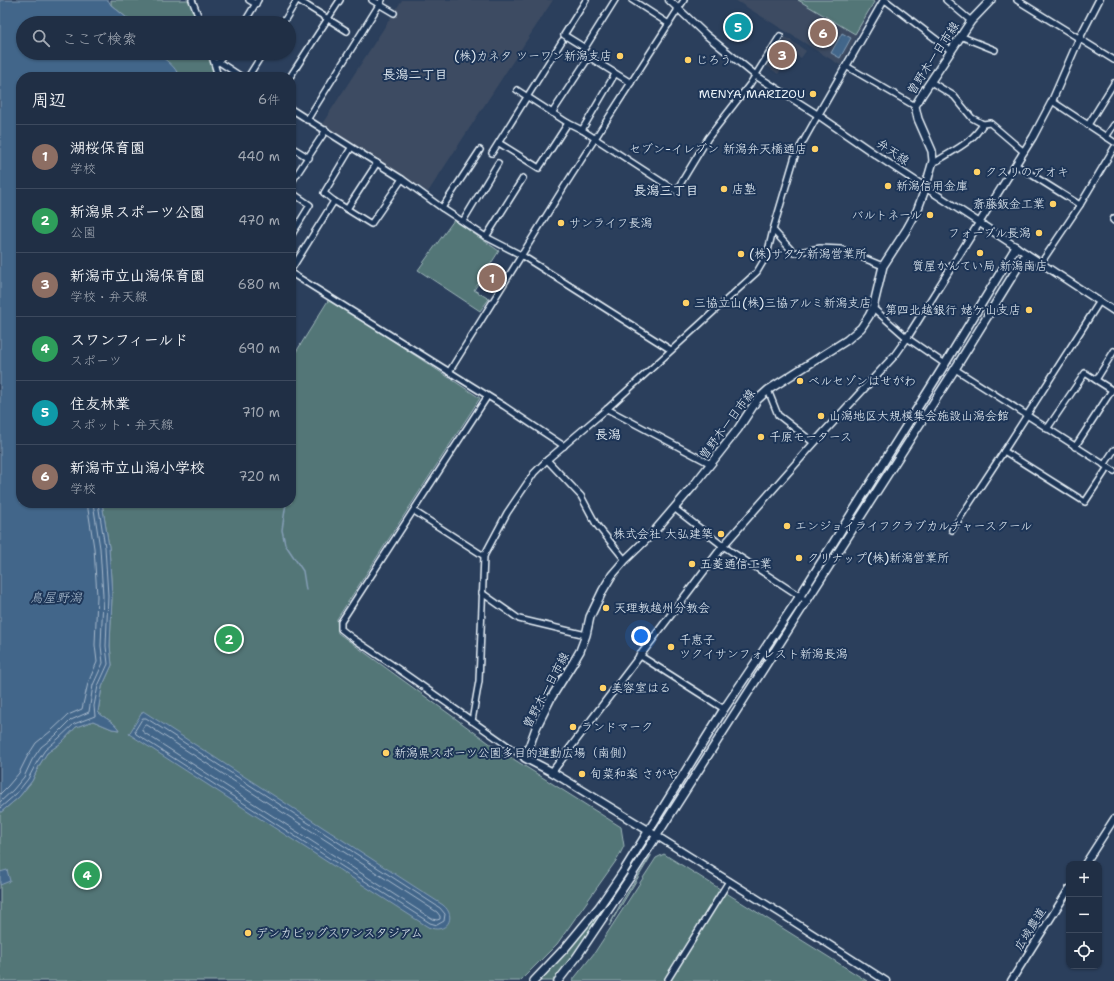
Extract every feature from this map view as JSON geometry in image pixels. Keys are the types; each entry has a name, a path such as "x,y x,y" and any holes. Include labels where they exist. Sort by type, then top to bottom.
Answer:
{"main road":[{"name":"曽野木一日市線","path":"525,758 541,718 551,698 573,663 586,635 590,617 612,574 652,534 711,464 738,429 757,400 768,390 847,340 861,328 869,316 873,308 883,266 914,217 926,187 933,161 932,151 918,119 916,106 923,92 931,82 950,50 971,21 990,0"},
{"path":"534,981 566,947 599,907 623,872 724,709 800,596 945,364 1016,247"},
{"path":"558,981 576,958 611,907 955,369 1026,254"},
{"path":"525,758 552,772 649,830"}],"street":[{"path":"192,0 198,16"},
{"path":"248,16 257,2 249,0"},
{"path":"288,16 298,0 347,31"},
{"path":"293,72 340,0"},
{"path":"372,0 381,2 394,13"},
{"path":"586,0 564,36 584,48 615,0"},
{"path":"632,0 669,24"},
{"name":"弁天線","path":"669,0 705,34 755,75 1114,311"},
{"path":"449,372 521,255 684,0"},
{"path":"472,721 479,681 484,556 507,513 534,473 547,460 607,409 757,272 767,255 795,156 885,0 950,50"},
{"path":"946,0 971,21"},
{"path":"1017,0 1114,60"},
{"path":"552,772 723,546 814,443 895,355 908,338 1024,152 1052,102 1079,39 1099,0"},
{"path":"307,120 381,2"},
{"path":"517,90 676,191 708,138 750,84 780,36"},
{"path":"960,36 995,50"},
{"path":"492,153 528,98 562,41"},
{"path":"552,113 589,57 631,83"},
{"path":"215,60 219,72"},
{"path":"251,72 259,60"},
{"path":"217,63 233,72"},
{"path":"846,66 916,106"},
{"path":"582,130 615,74"},
{"path":"931,82 954,96 972,118 983,124 990,123 1024,152"},
{"path":"1088,125 1114,82"},
{"path":"1052,102 1114,142"},
{"path":"296,112 402,179 486,237 521,255 671,350"},
{"path":"499,143 539,168 568,123"},
{"path":"933,161 937,161 969,141 979,132 983,124"},
{"path":"1106,137 1114,125"},
{"path":"296,177 326,130"},
{"path":"352,148 324,193 371,224 402,179"},
{"path":"1041,264 1080,205 1114,148"},
{"path":"296,150 309,158"},
{"path":"442,208 480,150"},
{"path":"347,209 377,163"},
{"path":"463,221 498,163"},
{"path":"1016,164 1080,205"},
{"path":"486,237 523,178"},
{"path":"296,195 310,205 296,228"},
{"path":"296,264 334,201"},
{"path":"773,230 794,253 820,248 841,249 883,266"},
{"path":"296,275 564,446"},
{"path":"952,530 1100,301"},
{"path":"873,308 908,338 945,364"},
{"path":"1096,380 1114,351"},
{"path":"955,369 1114,471"},
{"path":"1047,429 1085,373 1113,390 1075,447"},
{"path":"768,390 778,415 814,443"},
{"path":"487,397 341,622 341,629 351,638 397,668 525,758"},
{"path":"607,409 711,464"},
{"path":"1004,451 1085,502 1114,450"},
{"path":"547,460 581,496 596,524 622,554 625,560"},
{"path":"674,508 723,546 807,601"},
{"path":"417,512 484,556"},
{"path":"482,593 519,619 586,635"},
{"path":"639,656 724,709"},
{"path":"1087,861 1114,819"},
{"path":"649,830 656,836 886,981"},
{"path":"668,979 729,881"},
{"name":"広域農道","path":"1011,981 1066,894"}],"shaded area":[{"path":"402,0 553,0 428,192 322,124"},
{"path":"735,0 877,0 840,65"},
{"path":"786,37 806,51 801,58 792,53 778,74 767,66"}],"green space":[{"path":"111,0 189,0 196,16 124,16 111,5"},
{"path":"798,0 871,0 874,2 855,34"},
{"path":"166,60 212,60 216,72 176,72"},
{"path":"454,220 499,251 474,290 489,299 480,311 418,270"},
{"path":"329,299 480,398 337,619 338,633 496,748 621,827 624,846 618,858 557,944 520,981 0,981 0,813 19,797 32,781 47,753 61,743 76,727 93,721 112,729 119,730 115,724 98,712 102,687 112,665 110,646 112,596 109,547 103,508 296,508 296,352"},
{"path":"664,854 867,981 572,981 595,952 656,858"},
{"path":"651,856 609,926 621,903"},
{"path":"628,873 593,928 565,968 554,981 539,981"}],"water":[{"name":"鳥屋野潟","path":"0,0 108,0 111,5 124,16 16,16 16,60 166,60 177,72 16,72 16,508 103,508 109,547 112,596 110,646 112,665 102,687 98,712 115,724 119,730 112,729 93,721 76,727 61,743 47,753 32,781 19,797 0,813"},
{"path":"842,33 851,38 840,58 831,53"},
{"path":"143,711 443,905 450,915 448,924 440,929 428,927 129,734"},
{"path":"7,870 10,881 0,885 0,872"}],"waterway":[{"path":"285,508 282,530 285,544 303,571 306,590"}],"place":[{"name":"住友林業","path":"738,27"},
{"name":"新潟市立山潟小学校","path":"823,33"},
{"name":"新潟市立山潟保育園","path":"782,55"},
{"name":"(株)カネタ ツーワン新潟支店","path":"620,56"},
{"name":"じろう","path":"688,60"},
{"name":"MENYA MARIZOU","path":"813,94"},
{"name":"セブン-イレブン 新潟弁天橋通店","path":"815,149"},
{"name":"クスリのアオキ","path":"977,172"},
{"name":"新潟信用金庫","path":"888,186"},
{"name":"店塾","path":"724,189"},
{"name":"斎藤鈑金工業","path":"1053,204"},
{"name":"バルトネール","path":"930,215"},
{"name":"サンライフ長潟","path":"561,223"},
{"name":"フォーブル長潟","path":"1039,233"},
{"name":"質屋かんてい局 新潟南店","path":"980,253"},
{"name":"(株)サタケ新潟営業所","path":"741,254"},
{"name":"湖桜保育園","path":"492,278"},
{"name":"三協立山(株)三協アルミ新潟支店","path":"686,303"},
{"name":"第四北越銀行 姥ケ山支店","path":"1029,310"},
{"name":"ベルセゾンはせがわ","path":"800,381"},
{"name":"山潟地区大規模集会施設山潟会館","path":"821,416"},
{"name":"千原モータース","path":"761,437"},
{"name":"エンジョイライフクラブカルチャースクール","path":"787,526"},
{"name":"株式会社 大弘建築","path":"721,534"},
{"name":"クリナップ(株)新潟営業所","path":"799,558"},
{"name":"五菱通信工業","path":"692,564"},
{"name":"天理教越州分教会","path":"606,608"},
{"name":"新潟県スポーツ公園","path":"229,639"},
{"name":"千恵子 ツクイサンフォレスト新潟長潟","path":"671,647"},
{"name":"美容室はる","path":"603,688"},
{"name":"ランドマーク","path":"573,727"},
{"name":"新潟県スポーツ公園多目的運動広場（南側）","path":"386,753"},
{"name":"旬菜和楽 さがや","path":"582,774"},
{"name":"スワンフィールド","path":"87,875"},
{"name":"デンカビッグスワンスタジアム","path":"248,933"}],"district":[{"name":"長潟二丁目","path":"415,74"},
{"name":"長潟三丁目","path":"666,190"},
{"name":"長潟","path":"608,434"}]}
